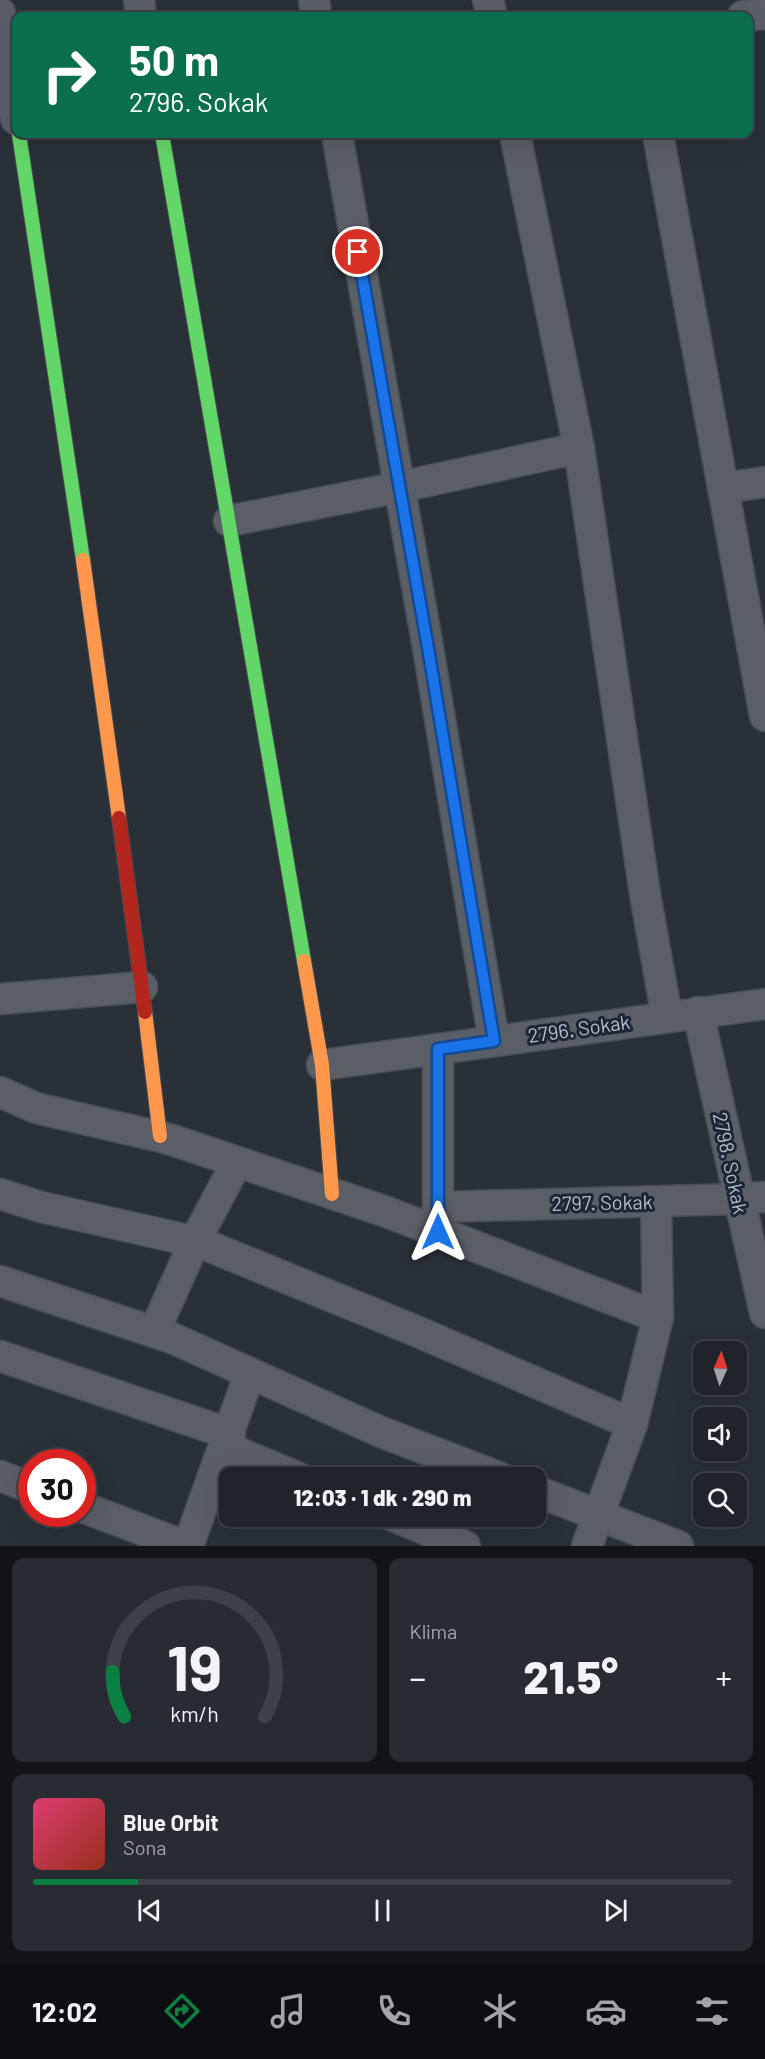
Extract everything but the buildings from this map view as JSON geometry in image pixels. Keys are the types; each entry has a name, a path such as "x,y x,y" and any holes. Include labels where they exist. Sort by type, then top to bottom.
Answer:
{"street":[{"path":"0,13 12,92"},
{"path":"20,138 72,479 142,987 160,1136"},
{"path":"163,138 322,1065 332,1194"},
{"path":"338,138 494,1041"},
{"path":"516,138 579,448 645,894 667,1017"},
{"path":"659,138 723,488 761,673 765,716"},
{"path":"229,521 400,488 579,448"},
{"path":"723,488 765,482"},
{"path":"0,999 142,987"},
{"name":"2796. Sokak","path":"322,1065 765,1004"},
{"name":"2798. Sokak","path":"698,1012 752,1198 765,1313"},
{"path":"438,1049 438,1220"},
{"path":"0,1092 36,1108 160,1136 332,1194 438,1220 658,1317"},
{"path":"154,1332 195,1241 237,1161"},
{"path":"0,1194 41,1207 195,1241 416,1331 632,1424"},
{"name":"2797. Sokak","path":"438,1220 656,1202 752,1198"},
{"path":"587,1546 632,1424 658,1317 656,1202"},
{"path":"0,1281 154,1332 381,1431 473,1467"},
{"path":"0,1356 227,1440 278,1467"},
{"path":"96,1512 187,1546 250,1373"},
{"path":"0,1476 18,1483"},
{"path":"546,1495 678,1546"},
{"path":"419,1527 465,1546"}],"traffic: fast":[{"path":"20,138 83,560"},
{"path":"163,138 304,961"}],"traffic: slow":[{"path":"83,560 119,818"},
{"path":"304,961 322,1065 332,1194"},
{"path":"145,1012 160,1136"}],"traffic: jam":[{"path":"119,818 145,1012"}],"route":[{"path":"358,252 494,1041 438,1049 438,1232"}]}
